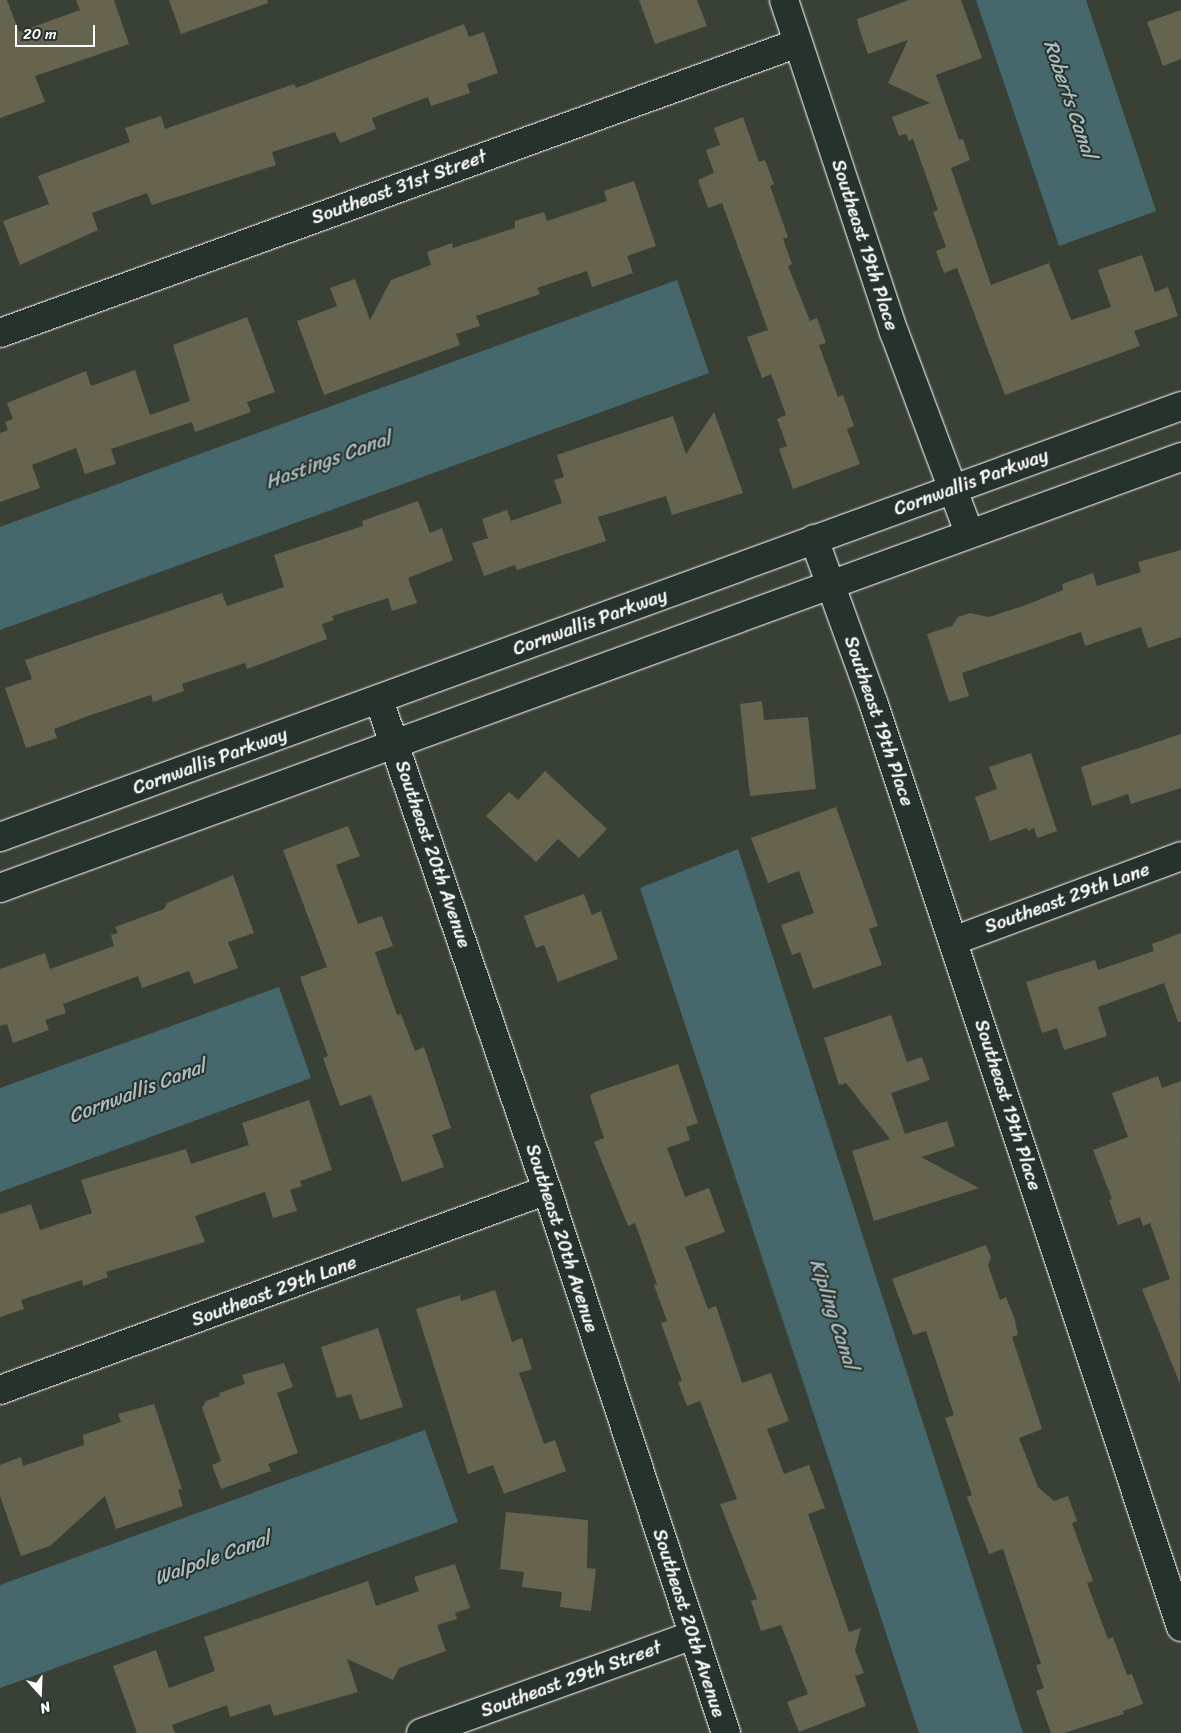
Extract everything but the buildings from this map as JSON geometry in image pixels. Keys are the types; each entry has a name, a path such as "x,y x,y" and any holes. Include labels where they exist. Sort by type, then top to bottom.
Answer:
{"street":[{"name":"Southeast 19th Place","path":"784,0 894,332 969,533"},
{"name":"Southeast 31st Street","path":"0,333 798,42"},
{"name":"Cornwallis Parkway","path":"0,838 952,488 1181,406"},
{"path":"0,888 1181,457"},
{"name":"Southeast 19th Place","path":"814,539 953,941 1066,1289 1098,1374 1181,1627"},
{"name":"Southeast 20th Avenue","path":"379,700 396,744 547,1190 726,1733"},
{"name":"Southeast 29th Lane","path":"953,941 1181,856"},
{"name":"Southeast 29th Lane","path":"0,1390 547,1190"},
{"name":"Southeast 29th Street","path":"421,1733 694,1635"}],"water":[{"name":"Roberts Canal","path":"976,0 1086,0 1156,211 1059,246"},
{"name":"Hastings Canal","path":"677,280 709,373 0,630 0,527"},
{"name":"Kipling Canal","path":"738,849 1023,1733 919,1733 640,888"},
{"name":"Cornwallis Canal","path":"279,987 311,1078 0,1192 0,1088"},
{"name":"Walpole Canal","path":"425,1430 458,1522 0,1688 0,1585"}]}
